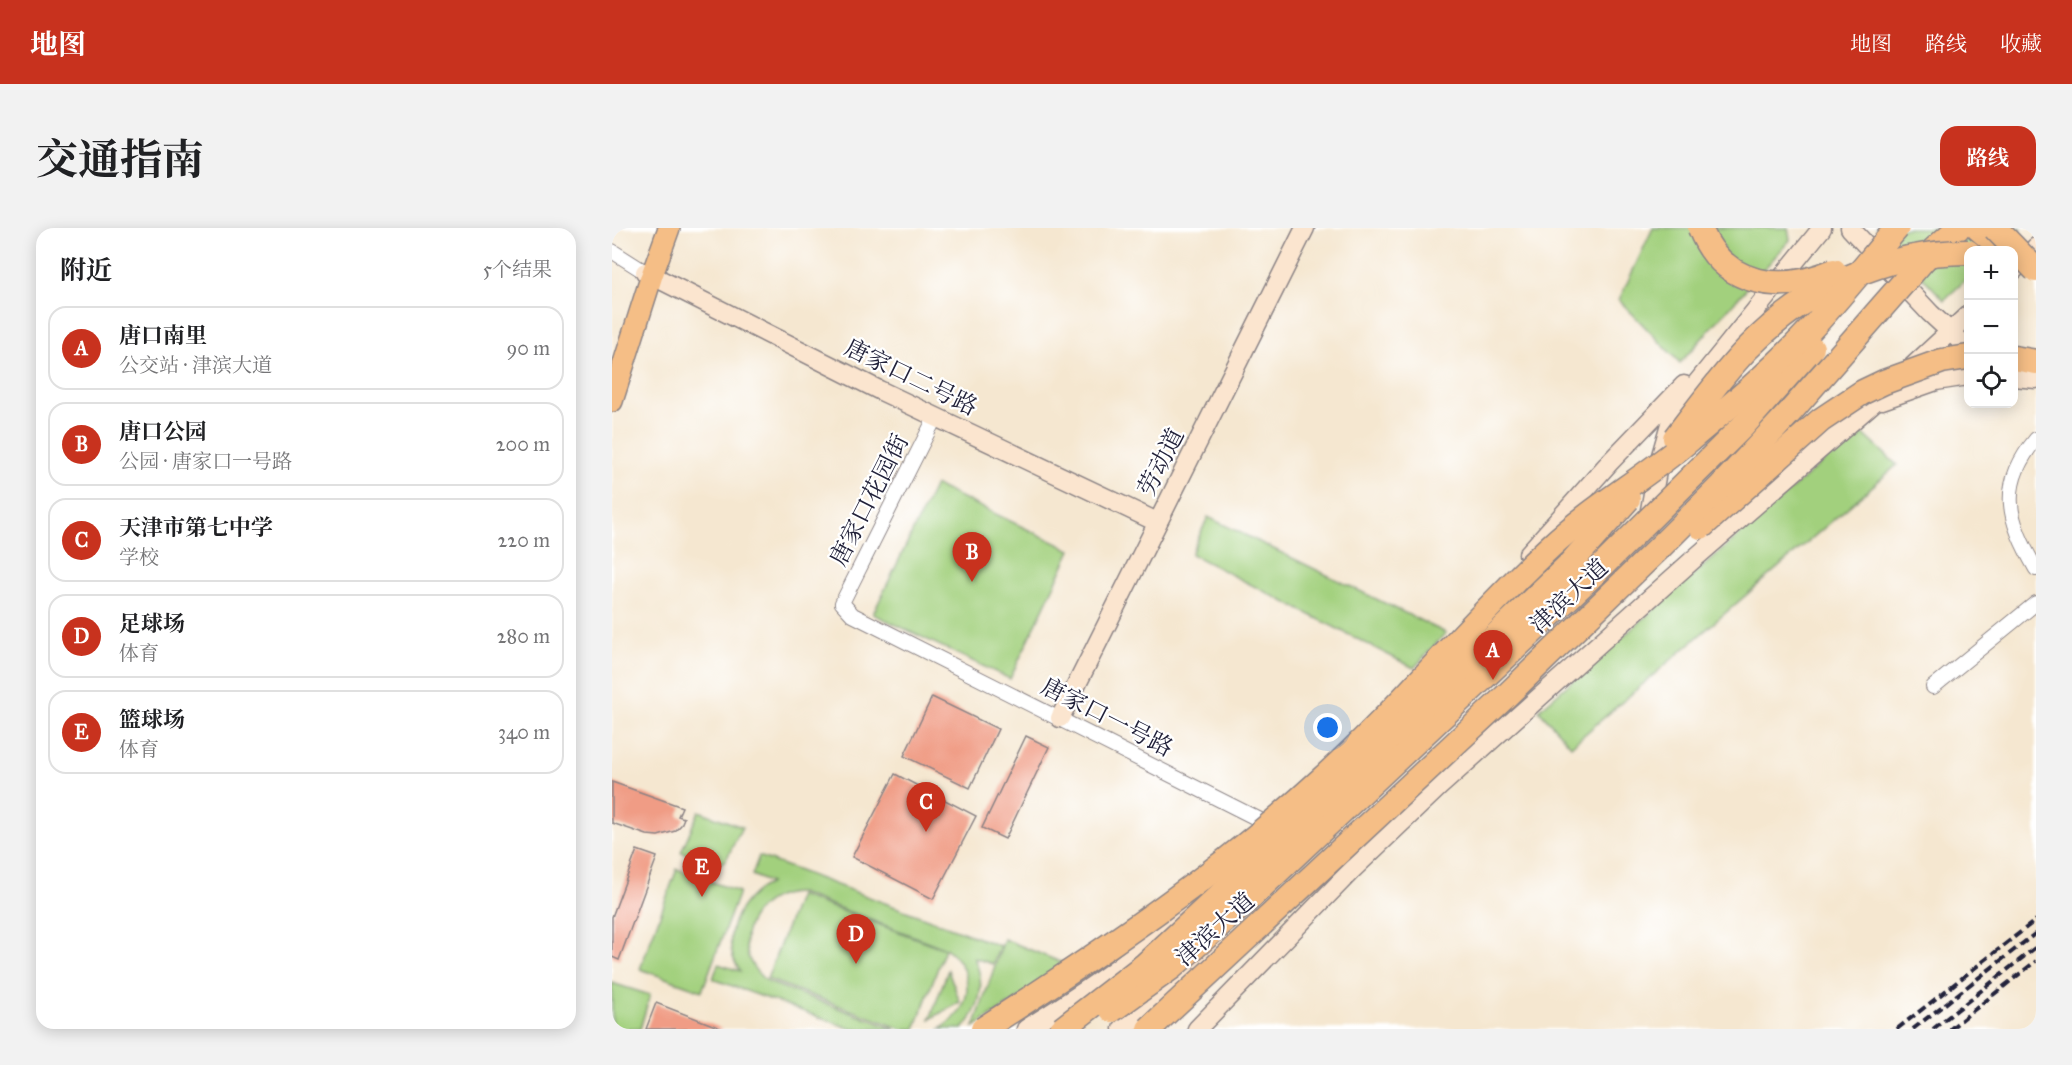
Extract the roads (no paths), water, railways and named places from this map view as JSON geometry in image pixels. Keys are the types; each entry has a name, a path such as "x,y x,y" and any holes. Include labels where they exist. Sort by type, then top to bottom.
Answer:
{"highway":[{"path":"1700,228 1713,252 1724,264 1750,279 1778,284 1801,282 1840,268 1876,245 1896,228"},
{"path":"1672,499 1896,228"},
{"name":"津滨大道","path":"1085,1029 1172,967 1233,913 1672,499 1742,428 1915,228"},
{"name":"津滨大道","path":"1180,992 1506,696 1721,486 1791,411 1949,228"},
{"path":"1925,258 1958,228"},
{"path":"1978,228 1999,246"},
{"path":"1995,228 2036,270"},
{"path":"1062,1029 1145,965 1196,919 1439,691 1569,565 1624,504 1728,371 1780,319 1818,292 1877,266 1919,255 1964,252"},
{"path":"2018,257 2036,258"},
{"path":"2018,262 2036,280"},
{"path":"983,1029 1116,941 1191,887 1276,819 1324,777 1553,544 1683,445 1768,371 1809,331"},
{"path":"1506,696 1586,632 1647,574 1821,420 1863,392 1884,382 1942,361 1964,358"},
{"path":"2018,359 2036,362"},
{"path":"1149,1029 1180,992"},
{"path":"1155,1029 1180,992"}],"main road":[{"path":"612,401 661,228"},
{"path":"612,375 648,274 669,228"},
{"name":"劳动道","path":"1060,718 1305,228"},
{"path":"1180,992 1585,606 1628,562 1646,532 1658,466 1674,414 1684,396 1821,228"},
{"path":"1850,228 1930,313 1964,344"},
{"path":"2018,265 2036,247"},
{"name":"唐家口二号路","path":"648,274 879,390 1157,522"},
{"path":"1930,313 1954,318 1964,315"},
{"path":"1197,1029 1353,869 1440,786 1686,566 1872,404 1964,318"},
{"path":"1026,1029 1079,996 1125,962 1171,921 1294,792 1360,732 1417,674 1658,410 1723,349"},
{"path":"1872,404 1936,381 1964,377"},
{"path":"2018,377 2036,379"},
{"name":"津滨大道","path":"1122,1029 1180,992"}],"street":[{"path":"612,251 648,274"},
{"name":"唐家口花园街","path":"842,603 936,416"},
{"path":"2036,439 2015,468 2011,492 2012,515 2019,536 2036,569"},
{"name":"唐家口一号路","path":"842,603 854,615 1353,869"},
{"path":"1933,687 2036,603"}],"railway":[{"path":"1897,1029 2036,920"},
{"path":"1913,1029 2036,933"},
{"path":"1933,1029 2036,947"},
{"path":"1950,1029 2036,961"}],"place":[{"name":"唐口公园","path":"972,582"},
{"name":"唐口南里","path":"1493,680"},
{"name":"天津市第七中学","path":"926,832"},
{"name":"篮球场","path":"702,897"},
{"name":"足球场","path":"856,964"}]}
